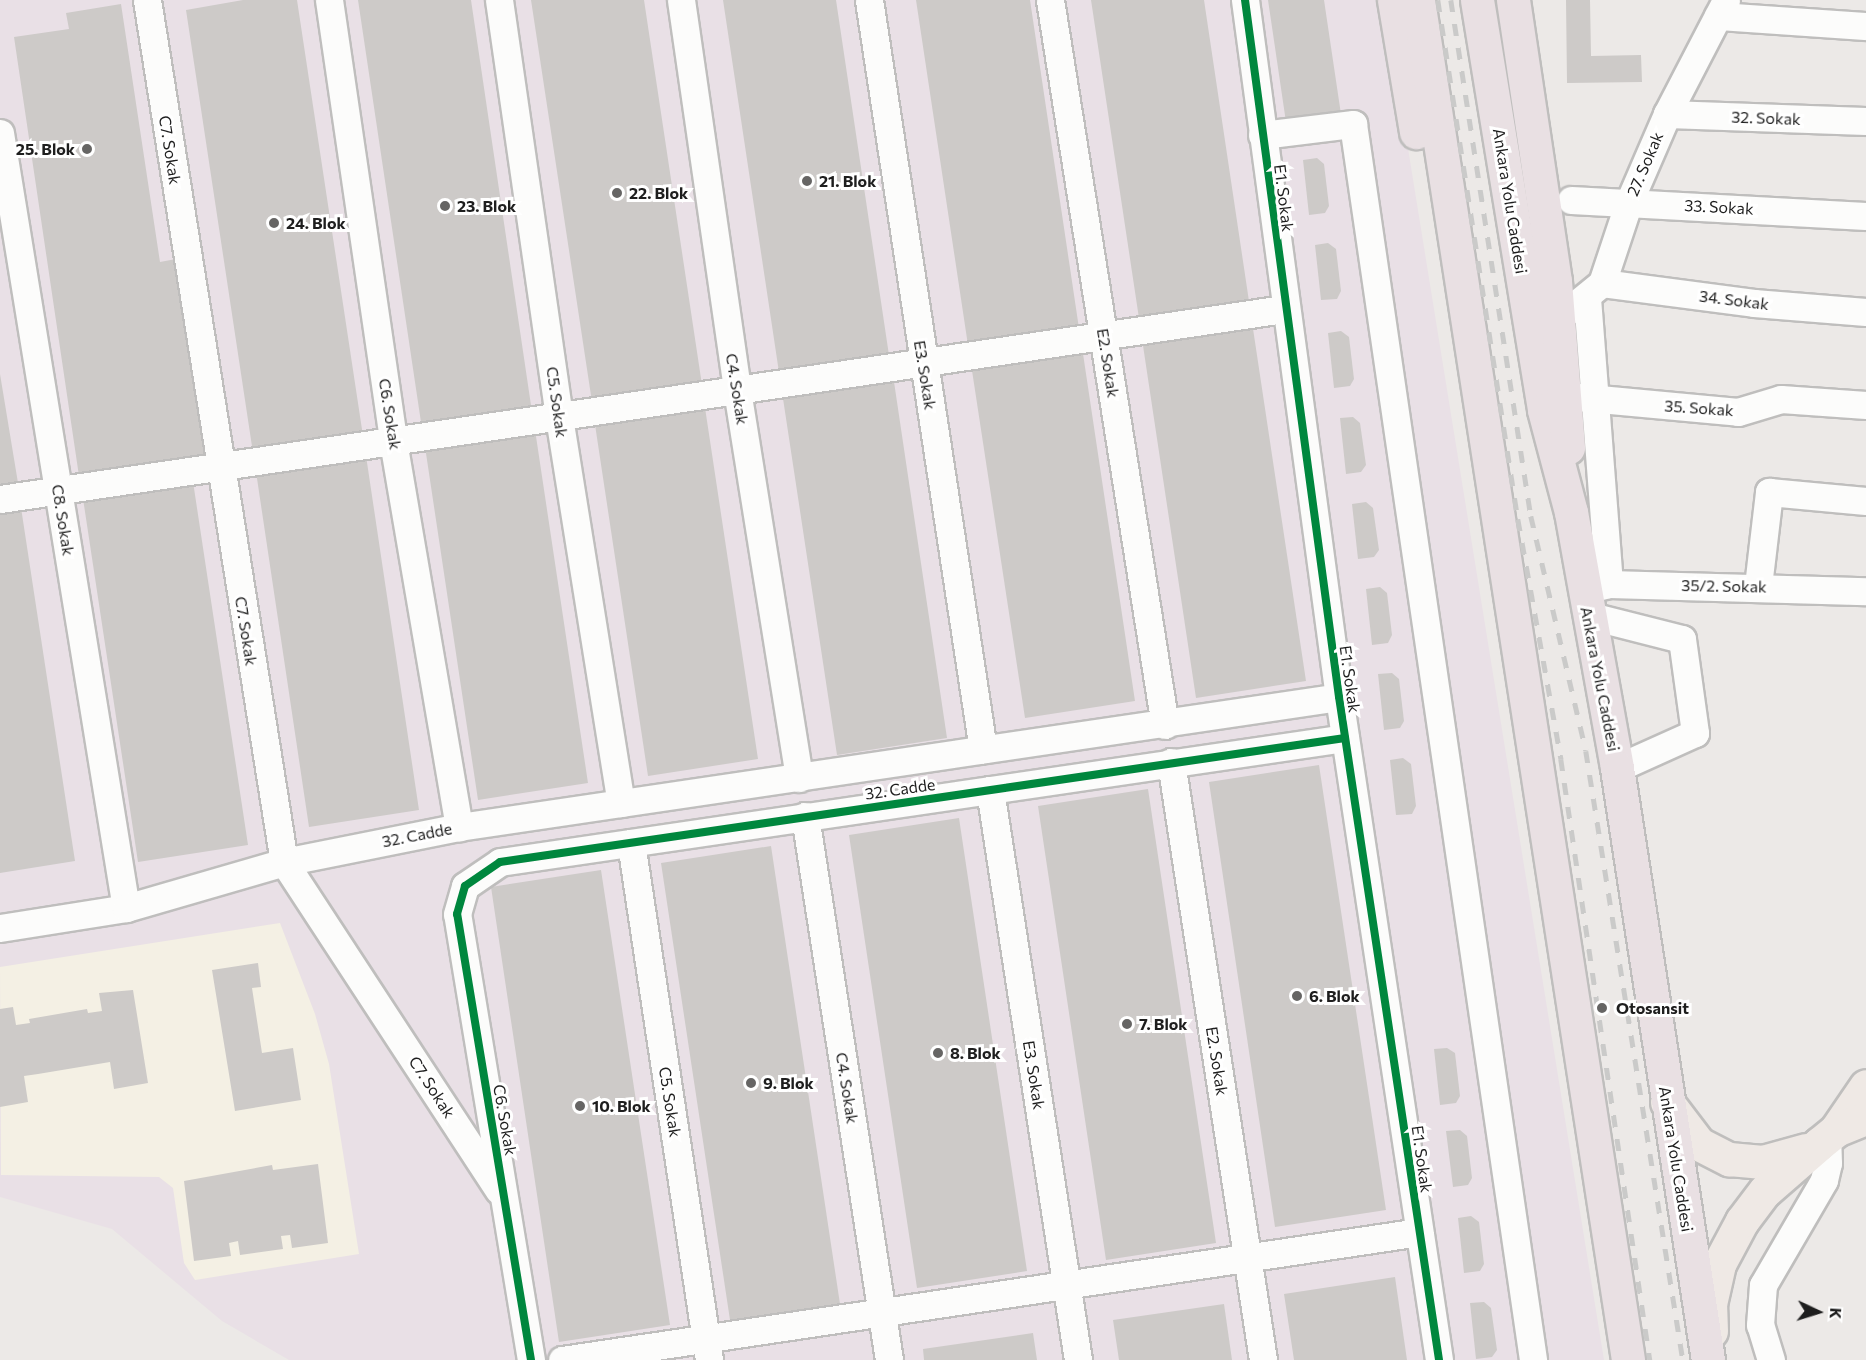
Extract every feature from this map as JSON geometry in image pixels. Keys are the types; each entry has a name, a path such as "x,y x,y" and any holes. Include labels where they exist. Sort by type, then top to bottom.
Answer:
{"highway":[{"path":"1394,0 1447,320 1509,589"},
{"path":"1418,0 1628,1360"},
{"name":"Ankara Yolu Caddesi","path":"1477,0 1544,410 1593,596 1667,1102 1708,1360"},
{"path":"1513,0 1559,318 1581,398 1571,512"}],"main road":[{"path":"1712,1360 1710,1304 1719,1264 1742,1221 1765,1191 1837,1132 1866,1086"},
{"path":"1667,1102 1699,1144 1729,1159 1763,1162 1790,1157 1837,1132"}],"street":[{"name":"C7. Sokak","path":"147,0 219,467 284,861 505,1200"},
{"name":"C6. Sokak","path":"329,0 393,441 459,827"},
{"name":"C5. Sokak","path":"499,0 559,417 621,803"},
{"name":"C4. Sokak","path":"681,0 737,390 799,778"},
{"name":"E3. Sokak","path":"869,0 983,749"},
{"name":"E2. Sokak","path":"1050,0 1165,725"},
{"name":"E1. Sokak","path":"1245,0 1284,309 1339,697 1438,1360"},
{"path":"1722,8 1866,26"},
{"name":"27. Sokak","path":"1595,291 1629,202 1667,114 1722,8"},
{"name":"32. Sokak","path":"1667,114 1866,121"},
{"path":"1262,135 1353,124 1533,1360"},
{"name":"C8. Sokak","path":"0,133 126,908"},
{"name":"33. Sokak","path":"1571,200 1866,216"},
{"path":"1559,318 1595,291"},
{"path":"1595,291 1581,398 1593,596 1682,639 1695,733 1617,768"},
{"name":"34. Sokak","path":"1595,291 1866,312"},
{"path":"0,499 1284,309"},
{"name":"35. Sokak","path":"1581,398 1738,412 1781,399 1866,405"},
{"path":"1758,586 1769,492 1866,501"},
{"name":"35/2. Sokak","path":"1593,596 1758,586 1866,591"},
{"name":"32. Cadde","path":"0,928 126,908 284,861 459,827 983,749 1165,725 1339,697"},
{"name":"32. Cadde","path":"465,886 500,862 1345,738"},
{"name":"E2. Sokak","path":"1171,762 1263,1360"},
{"name":"E3. Sokak","path":"990,790 1078,1360"},
{"name":"C4. Sokak","path":"805,816 890,1360"},
{"name":"C5. Sokak","path":"631,843 707,1349"},
{"name":"C6. Sokak","path":"465,886 457,914 531,1360"},
{"path":"1771,1360 1760,1325 1763,1285 1824,1180 1837,1132"},
{"path":"562,1360 707,1349 882,1312 1419,1232"}],"shaded area":[{"path":"0,0 1384,0 1604,1360 289,1360 222,1321 112,1229 0,1197"},
{"path":"280,923 315,1014 329,1064 359,1254 195,1280 184,1263 173,1188 159,1177 1,1175 0,967"}],"building":[{"name":"24. Blok","path":"243,0 297,0 363,436 253,453 186,10"},
{"name":"23. Blok","path":"358,0 471,0 532,412 422,429"},
{"name":"22. Blok","path":"531,0 644,0 702,385 592,402"},
{"name":"21. Blok","path":"723,0 836,0 890,362 780,379"},
{"path":"916,0 1030,0 1080,335 969,352"},
{"path":"1091,0 1204,0 1250,308 1140,325"},
{"path":"1268,0 1324,0 1342,121 1287,129"},
{"path":"1566,0 1590,0 1591,56 1641,55 1642,82 1567,83"},
{"name":"25. Blok","path":"121,4 160,262 176,259 205,456 79,476 14,37 69,29 66,13"},
{"path":"1317,158 1324,164 1329,206 1325,213 1309,215 1303,160"},
{"path":"1328,243 1336,249 1341,291 1337,299 1321,300 1315,245"},
{"path":"1252,322 1306,681 1196,698 1142,339"},
{"path":"1341,331 1349,337 1354,379 1350,386 1334,388 1328,333"},
{"path":"1082,347 1135,701 1025,718 971,364"},
{"path":"0,374 19,489 0,491"},
{"path":"893,375 947,738 837,755 782,392"},
{"path":"704,401 758,759 648,776 594,418"},
{"path":"1353,417 1360,423 1366,465 1361,472 1346,474 1340,418"},
{"path":"534,423 588,783 478,800 424,440"},
{"path":"365,449 419,810 309,827 255,465"},
{"path":"192,475 248,845 138,862 82,492"},
{"path":"20,501 75,861 0,873 0,504"},
{"path":"1366,502 1373,508 1379,550 1374,557 1358,559 1352,504"},
{"path":"1380,587 1387,593 1392,635 1388,643 1372,645 1366,589"},
{"path":"1392,673 1399,679 1404,721 1400,728 1384,730 1378,674"},
{"path":"1403,758 1411,764 1416,806 1412,814 1396,815 1390,760"},
{"name":"6. Blok","path":"1319,765 1386,1210 1275,1227 1209,782"},
{"name":"7. Blok","path":"1148,789 1216,1243 1106,1260 1038,806"},
{"name":"8. Blok","path":"959,818 1027,1271 917,1288 849,835"},
{"name":"9. Blok","path":"771,846 840,1304 730,1320 661,863"},
{"name":"10. Blok","path":"601,870 670,1325 559,1342 491,887"},
{"path":"258,963 261,987 252,988 262,1053 293,1048 301,1100 235,1111 212,970"},
{"path":"133,990 148,1083 114,1089 110,1062 24,1076 28,1102 0,1107 0,1009 13,1007 16,1025 30,1023 29,1019 87,1009 88,1013 102,1011 99,993"},
{"path":"1447,1048 1455,1053 1460,1096 1456,1103 1440,1105 1434,1049"},
{"path":"1460,1130 1467,1136 1472,1178 1468,1185 1453,1187 1446,1131"},
{"path":"318,1164 328,1243 292,1248 290,1235 281,1236 283,1249 240,1255 238,1241 229,1243 231,1256 194,1261 184,1181 272,1165 273,1170"},
{"path":"1471,1216 1479,1222 1484,1264 1480,1271 1464,1273 1458,1218"},
{"path":"1395,1277 1407,1360 1294,1360 1284,1294"},
{"path":"1484,1302 1491,1308 1497,1350 1492,1357 1476,1359 1470,1303"},
{"path":"1224,1304 1232,1360 1119,1360 1113,1320"},
{"path":"1033,1333 1037,1360 924,1360 923,1349"}],"railway":[{"path":"1438,0 1518,519 1561,759 1650,1360"},
{"path":"1451,0 1531,516 1586,751 1683,1360"}],"cycle path":[{"path":"1245,0 1339,697 1439,1360"},
{"path":"531,1360 457,914 465,886 500,862 1345,738"}],"place":[{"name":"25. Blok","path":"87,149"},
{"name":"21. Blok","path":"807,181"},
{"name":"22. Blok","path":"617,193"},
{"name":"23. Blok","path":"445,206"},
{"name":"24. Blok","path":"274,223"},
{"name":"6. Blok","path":"1297,996"},
{"name":"Otosansit","path":"1602,1008"},
{"name":"7. Blok","path":"1127,1024"},
{"name":"8. Blok","path":"938,1053"},
{"name":"9. Blok","path":"751,1083"},
{"name":"10. Blok","path":"580,1106"}]}
